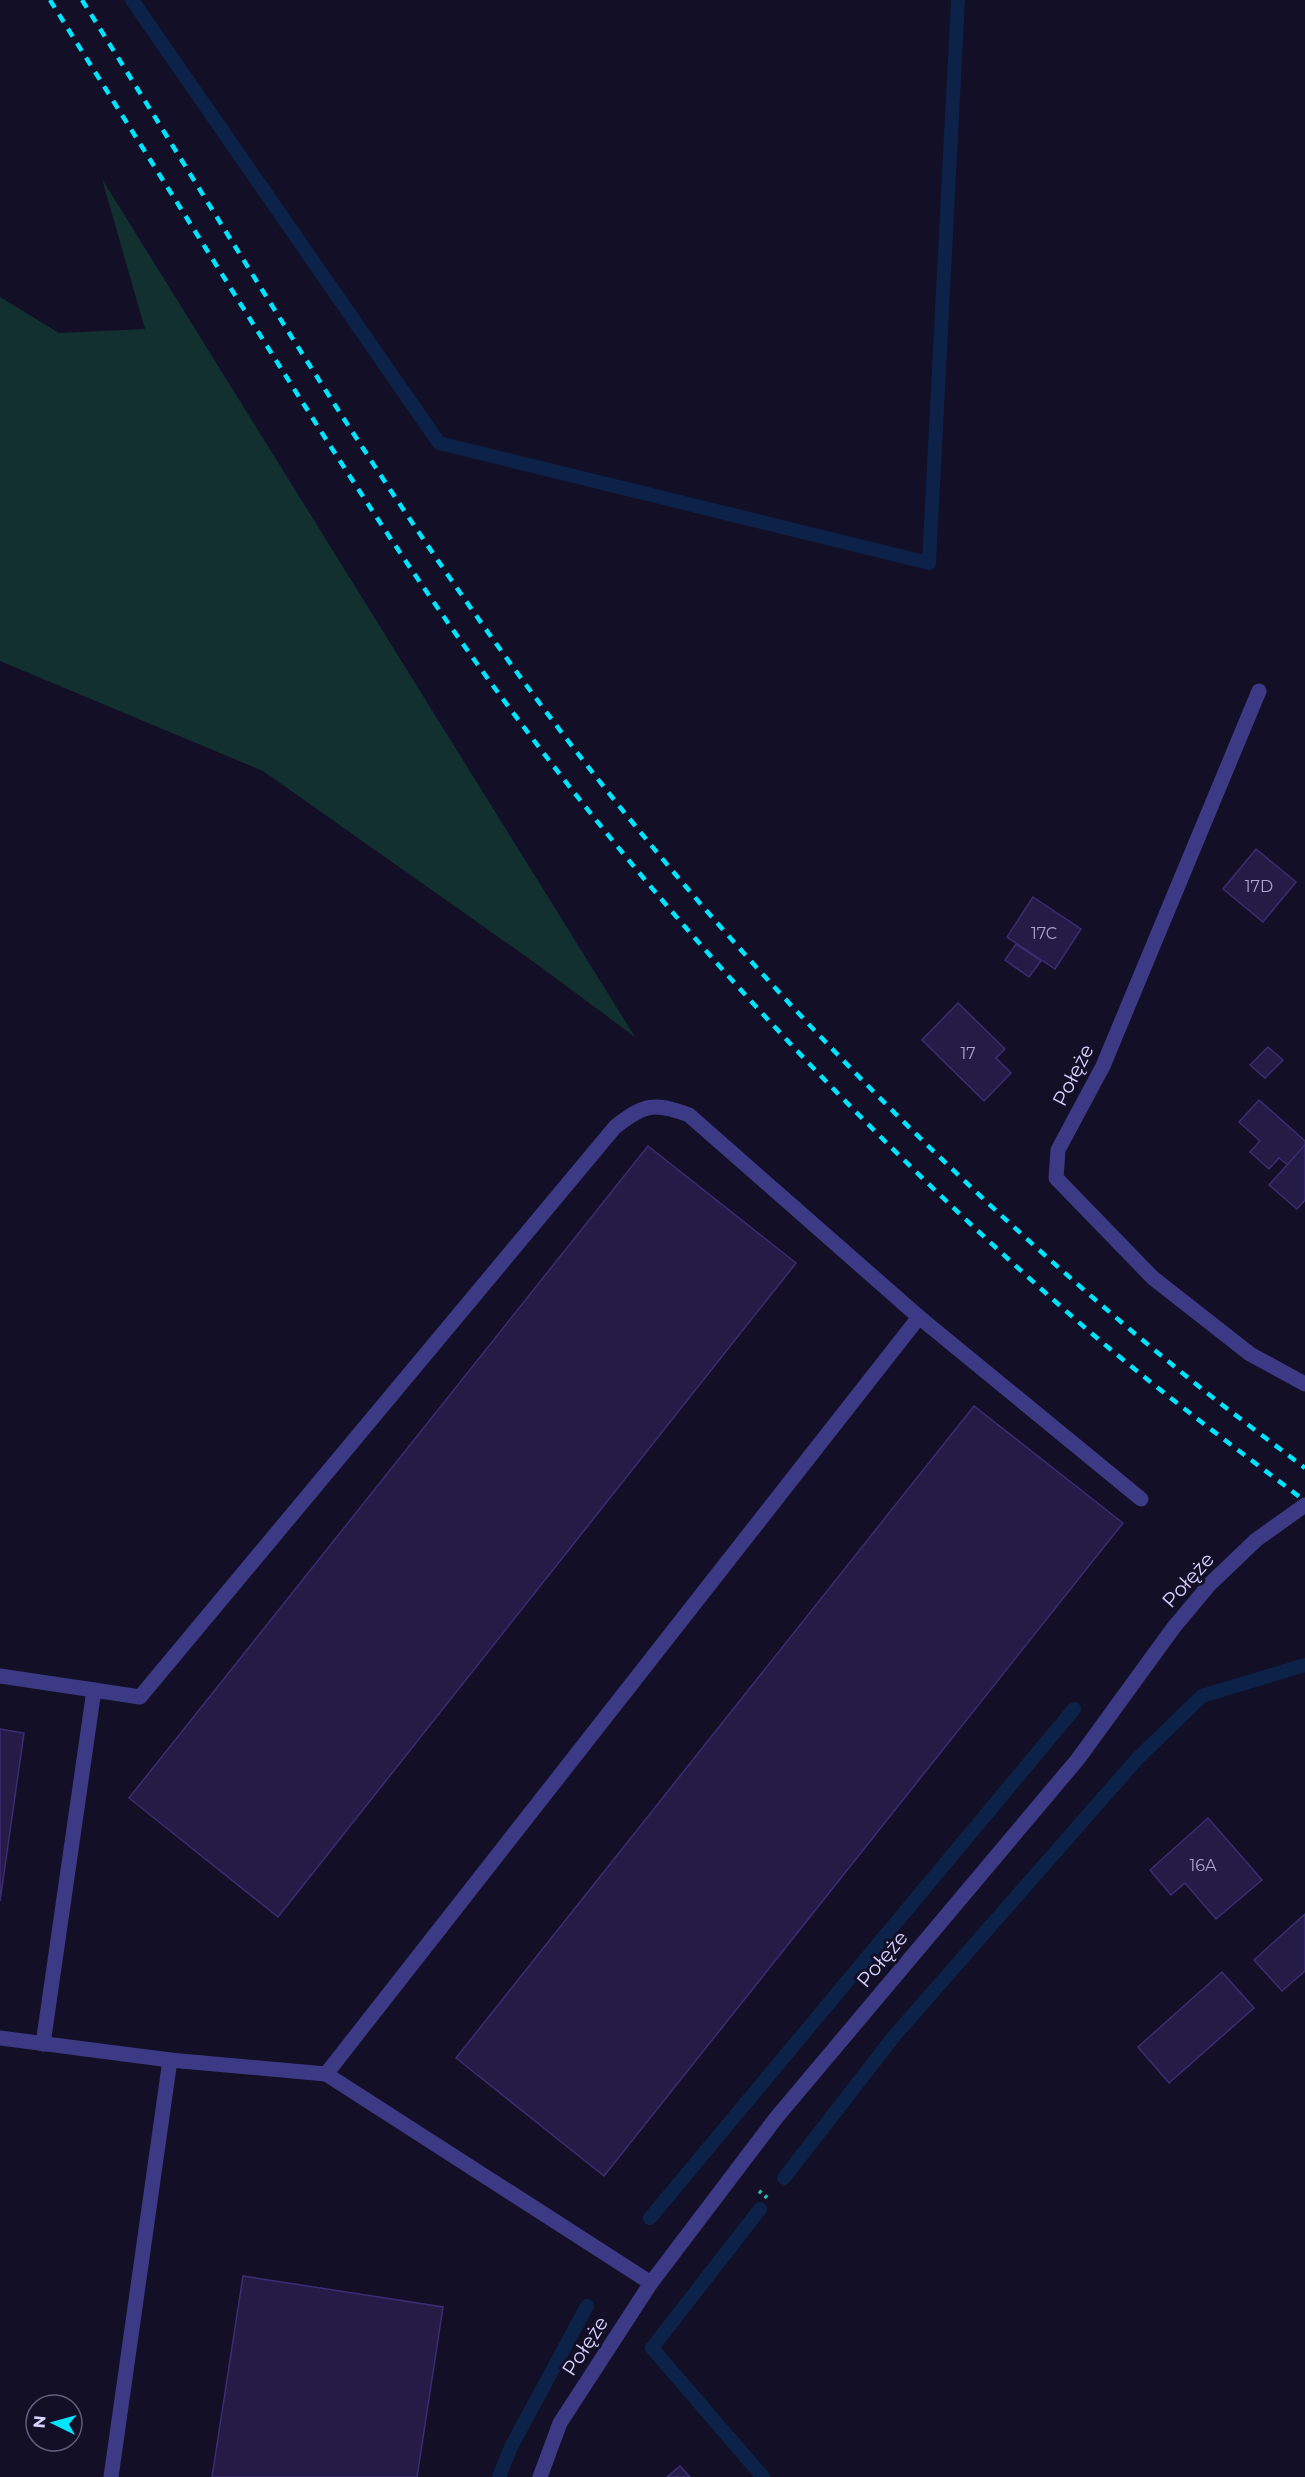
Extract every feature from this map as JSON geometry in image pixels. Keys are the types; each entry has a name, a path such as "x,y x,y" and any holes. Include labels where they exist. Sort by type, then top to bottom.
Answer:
{"street":[{"name":"Połęże","path":"1259,691 1103,1066 1058,1150 1056,1178 1154,1278 1250,1354 1305,1384"},
{"path":"0,1676 140,1697 615,1127 635,1111 664,1106 689,1115 919,1317 1141,1499"},
{"path":"326,2074 919,1317"},
{"name":"Połęże","path":"540,2477 560,2423 651,2283 776,2118 1078,1759 1195,1601 1256,1540 1305,1504"},
{"path":"43,2044 94,1690"},
{"path":"0,2038 170,2060 326,2074 651,2283"},
{"path":"111,2477 170,2060"}],"green space":[{"path":"102,179 635,1037 538,965 263,771 0,661 0,297 59,333 145,329"}],"building":[{"path":"1256,849 1296,882 1263,922 1223,889"},
{"path":"1033,897 1081,929 1055,969 1007,937"},
{"path":"1016,944 1041,961 1029,977 1005,960"},
{"path":"958,1003 1005,1049 996,1058 1011,1073 984,1101 922,1040"},
{"path":"1268,1047 1283,1060 1265,1078 1250,1065"},
{"path":"1259,1100 1305,1141 1305,1145 1288,1165 1279,1158 1269,1169 1250,1152 1260,1141 1239,1122"},
{"path":"1305,1145 1305,1200 1297,1209 1269,1185"},
{"path":"648,1146 796,1263 278,1917 129,1798"},
{"path":"974,1406 1123,1523 604,2176 456,2058"},
{"path":"0,1729 24,1733 0,1901"},
{"path":"1208,1818 1262,1880 1216,1919 1185,1883 1171,1895 1150,1870"},
{"path":"1305,1914 1305,1971 1282,1991 1254,1960"},
{"path":"1222,1972 1254,2008 1169,2083 1138,2047"},
{"path":"243,2276 443,2307 417,2477 212,2477"},
{"path":"680,2466 690,2477 667,2477"}],"waterway":[{"path":"132,0 439,443 929,563 958,0"},
{"path":"784,2178 895,2035 1137,1759 1202,1696 1305,1665"},
{"path":"650,2218 1074,1709"},
{"path":"760,2209 652,2348 763,2477"},
{"path":"499,2477 511,2447 587,2306"}],"railway":[{"path":"50,0 319,428 416,577 520,722 643,877 707,952 842,1098 984,1236 1117,1355 1305,1501"},
{"path":"82,0 304,357 419,533 541,705 611,796 684,884 838,1055 1002,1216 1175,1367 1305,1468"}]}
